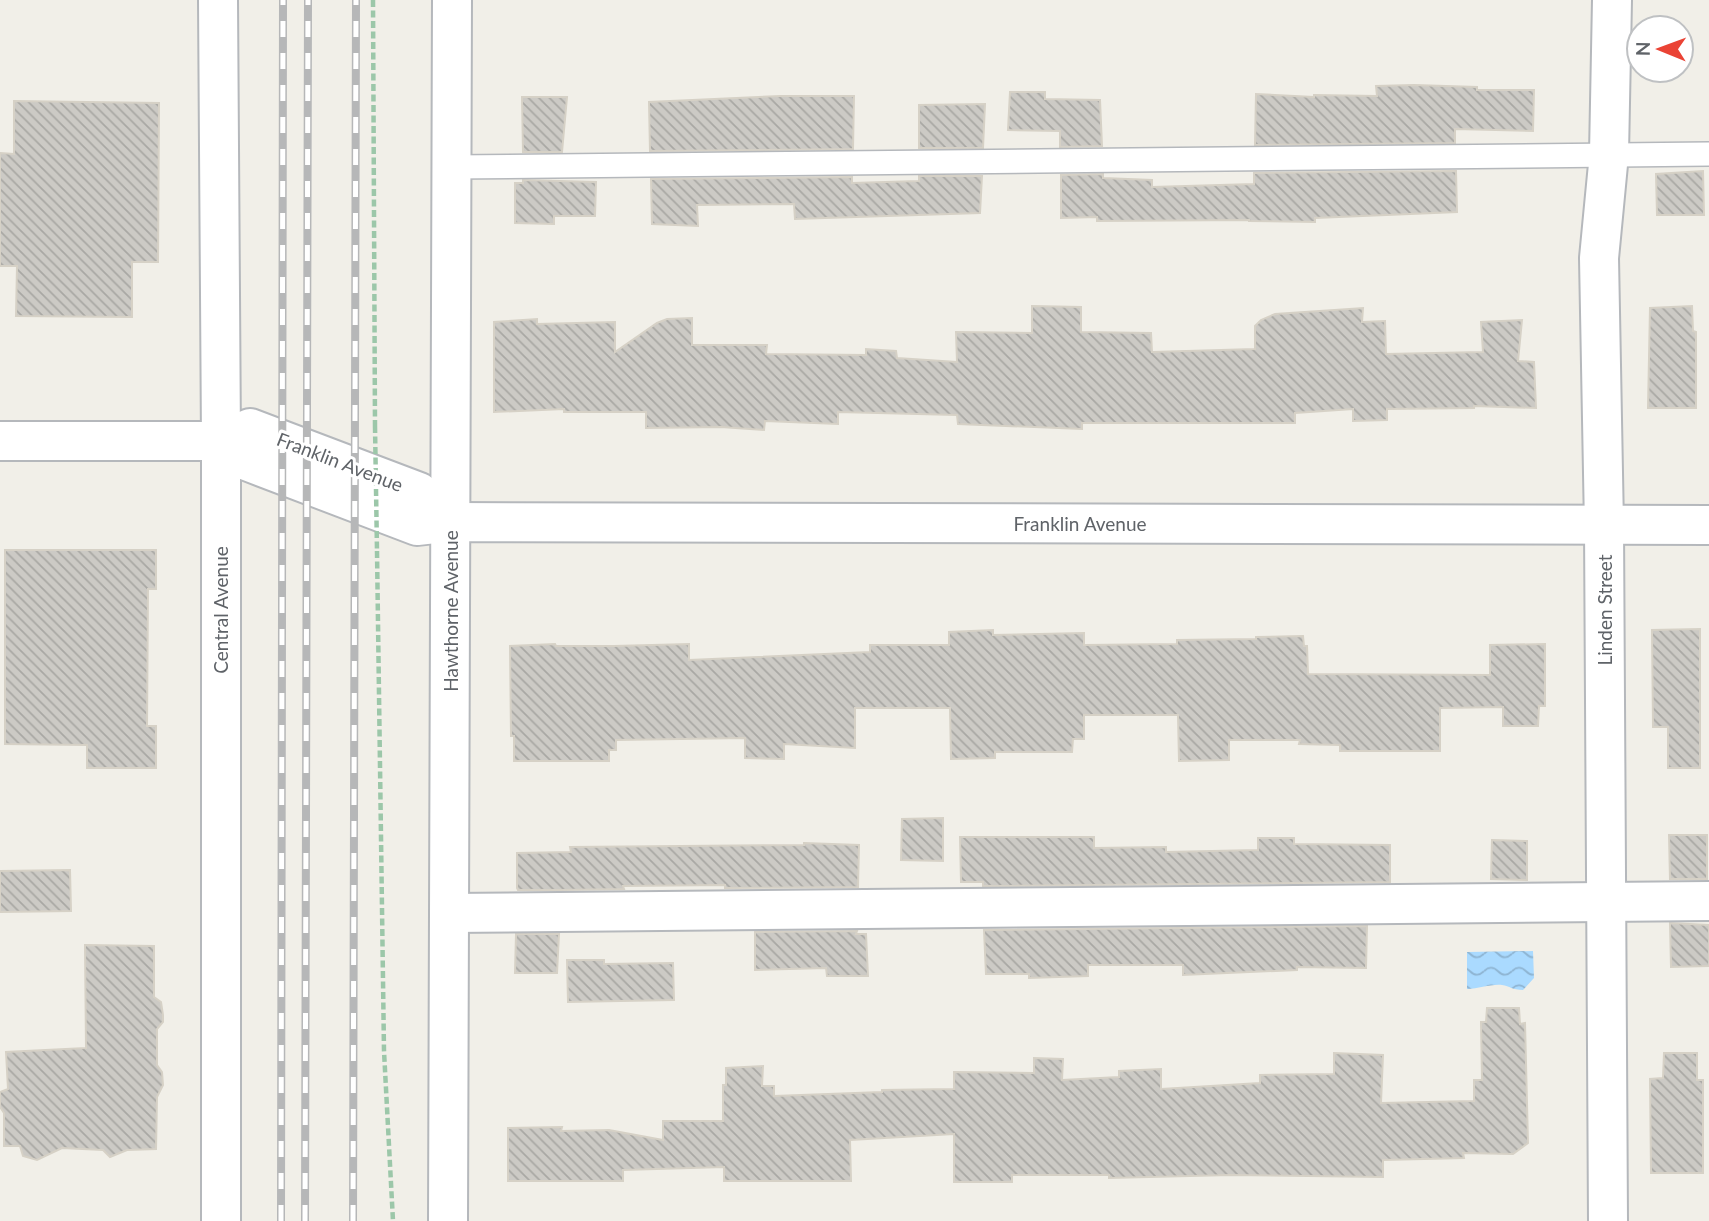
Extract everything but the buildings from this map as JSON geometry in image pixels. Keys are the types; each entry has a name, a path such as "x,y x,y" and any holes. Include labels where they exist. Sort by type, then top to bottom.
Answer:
{"street":[{"name":"Central Avenue","path":"218,0 221,1221"},
{"name":"Hawthorne Avenue","path":"448,1221 452,0"},
{"name":"Linden Street","path":"1608,1221 1604,526 1599,258 1609,154 1612,0"},
{"name":"Franklin Avenue","path":"0,441 221,441 250,428 419,492 452,522 1709,525"},
{"path":"450,914 1709,901"}],"lane":[{"path":"452,167 1709,154"}],"path":[{"path":"373,0 375,426 384,1051 393,1221"}],"water":[{"path":"1533,951 1534,978 1523,990 1498,985 1467,989 1467,952"}],"railway":[{"path":"281,1221 283,0"},
{"path":"305,1221 308,0"},
{"path":"353,1221 356,0"}]}
